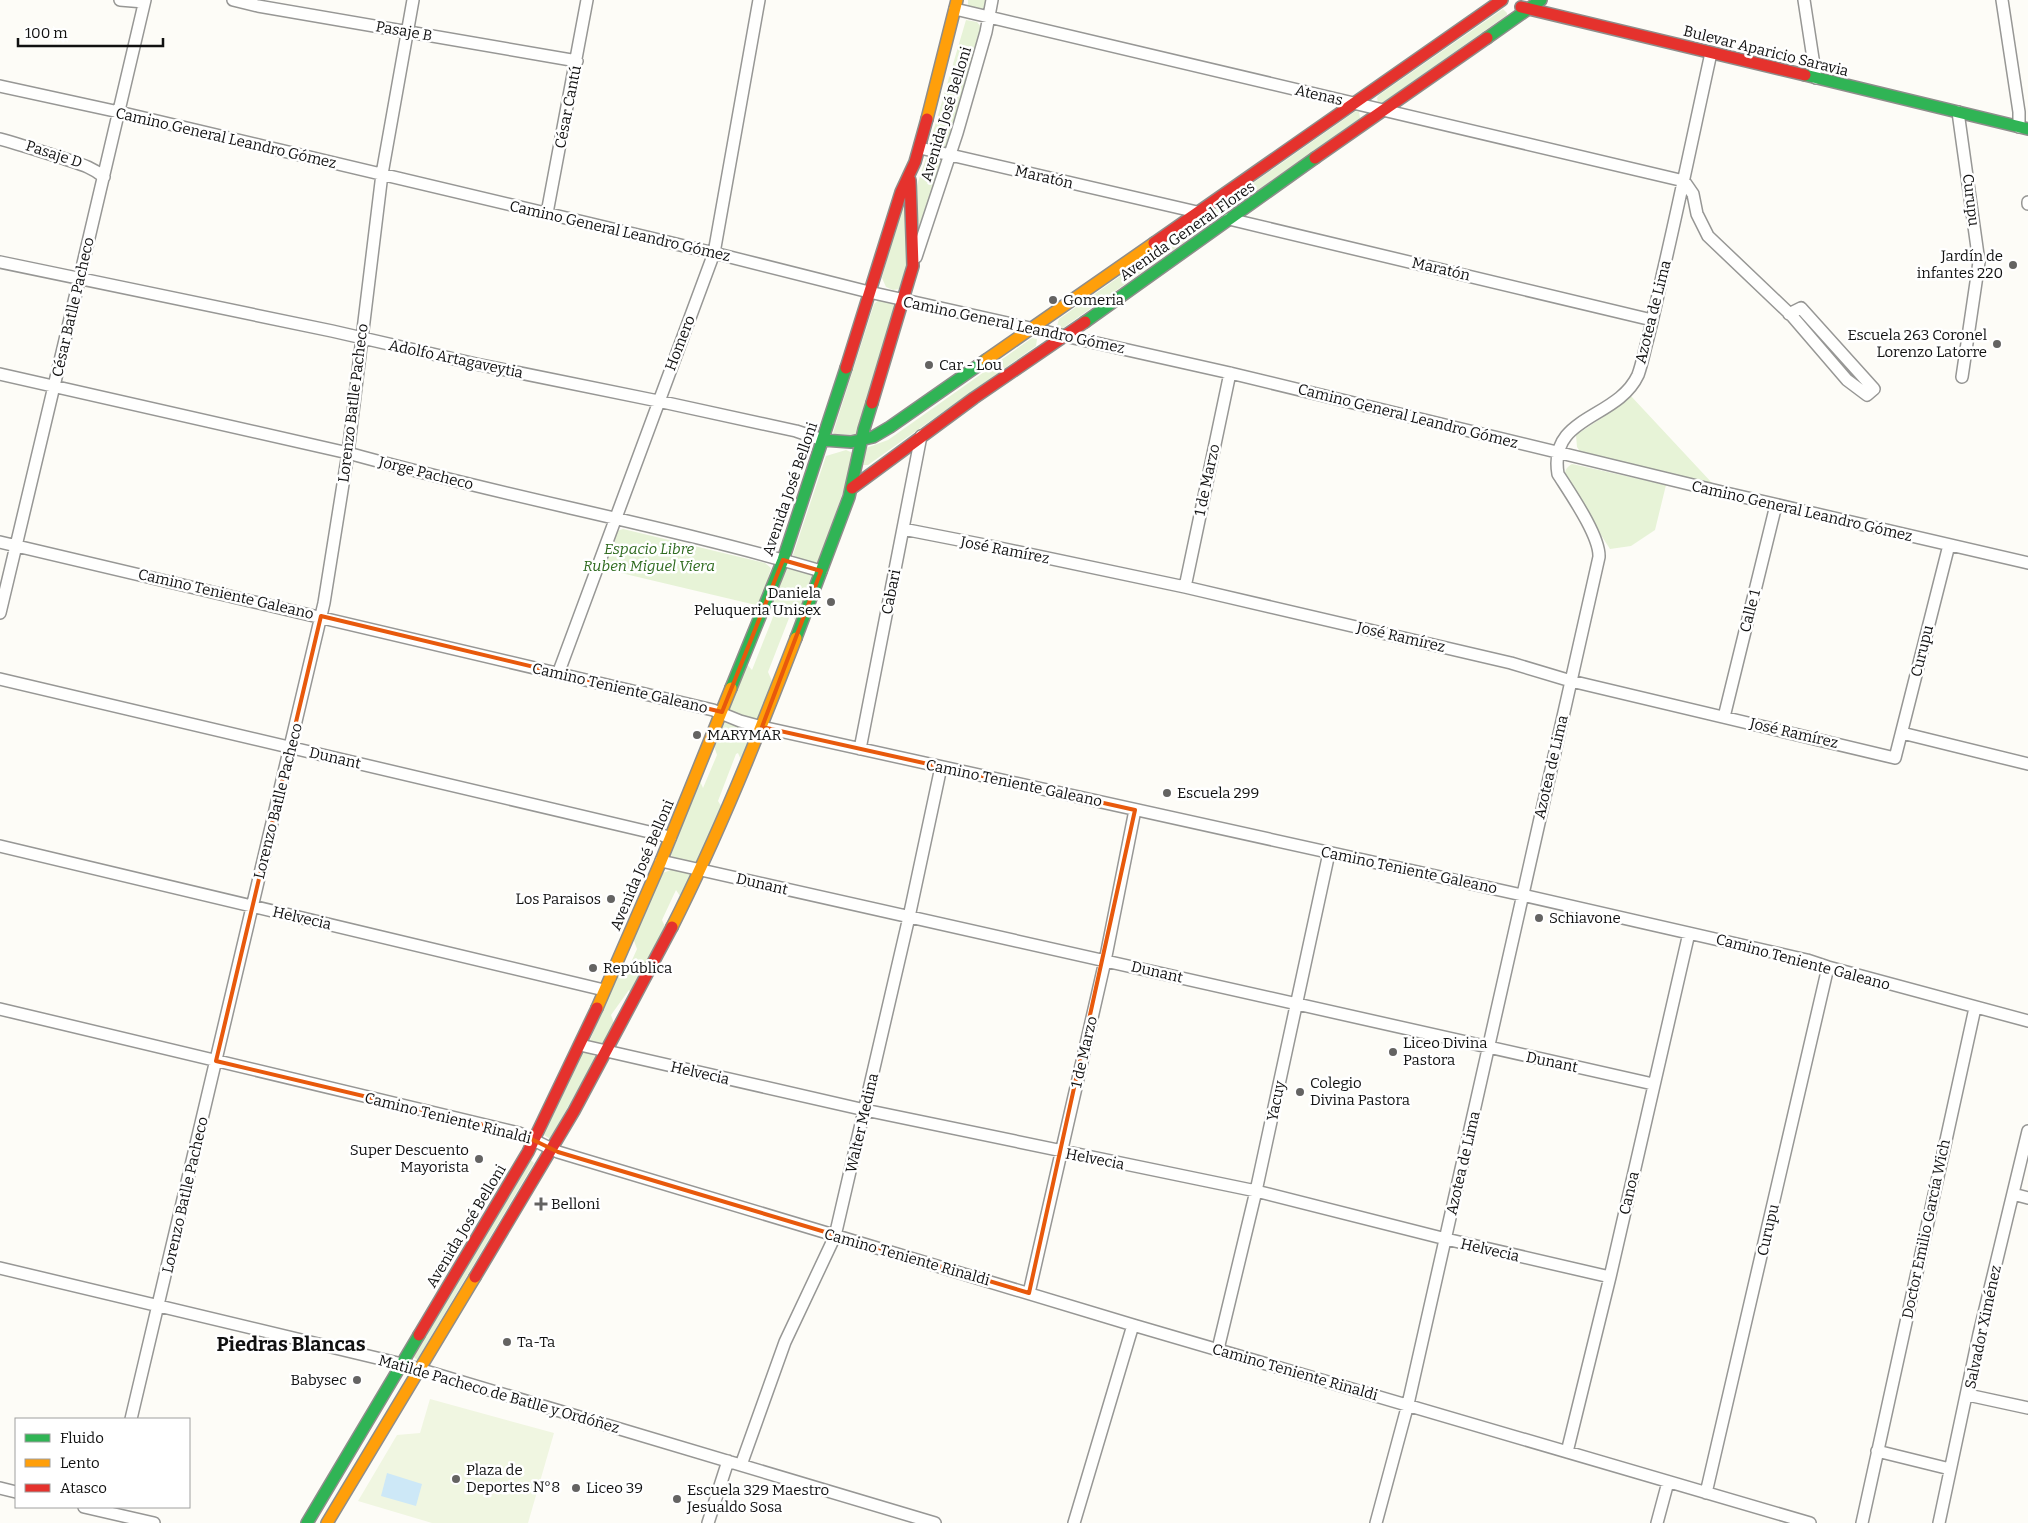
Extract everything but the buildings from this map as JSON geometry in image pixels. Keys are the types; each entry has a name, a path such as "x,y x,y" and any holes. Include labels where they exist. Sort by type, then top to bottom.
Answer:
{"main road":[{"name":"Avenida General Flores","path":"861,442 890,427 1032,329 1500,0"},
{"name":"Bulevar Aparicio Saravia","path":"1500,0 1528,9 2024,128"},
{"name":"Avenida General Flores","path":"852,488 921,436 1066,336 1228,218 1386,110 1541,0"},
{"name":"Avenida José Belloni","path":"307,1523 534,1139 580,1045 661,861 783,560 823,440 900,192 910,175 920,148 946,52 956,4"},
{"name":"Avenida José Belloni","path":"327,1523 551,1149 656,960 701,870 762,727 852,488 861,442 913,263 914,242 909,202 910,175"},
{"path":"823,440 861,442"}],"street":[{"path":"120,0 144,1"},
{"name":"Pasaje B","path":"232,0 576,62"},
{"name":"Lorenzo Batlle Pacheco","path":"131,1418 321,616 348,453 382,174 414,0"},
{"name":"César Cantú","path":"547,213 587,0"},
{"name":"Homero","path":"558,674 714,253 759,0"},
{"name":"Avenida José Belloni","path":"913,263 920,247 949,155 989,17 992,0"},
{"path":"1804,0 1816,78"},
{"path":"2002,0 2019,112 2024,128"},
{"name":"César Batlle Pacheco","path":"0,613 144,1"},
{"name":"Atenas","path":"956,4 989,17 1684,181"},
{"name":"Azotea de Lima","path":"1376,1523 1408,1404 1446,1239 1599,551 1592,534 1558,474 1556,463 1558,452 1561,440 1569,431 1614,403 1632,384 1642,364 1711,53"},
{"name":"Camino General Leandro Gómez","path":"0,86 119,112 547,213 901,300 1230,373 1776,505 2028,563"},
{"name":"Curupu","path":"1958,112 1979,262 1962,377"},
{"name":"Pasaje D","path":"0,139 23,144 81,163 94,168 104,176"},
{"name":"Maratón","path":"920,148 1197,212"},
{"path":"1684,181 1693,194 1697,214 1708,236 1789,314 1847,380 1867,395 1874,389 1801,308 1789,314"},
{"name":"Maratón","path":"1228,218 1652,320"},
{"name":"Adolfo Artagaveytia","path":"0,262 332,330 476,364 658,400 823,440"},
{"name":"1 de Marzo","path":"1185,588 1230,373"},
{"name":"Jorge Pacheco","path":"0,374 348,453 405,469 615,518 821,571"},
{"name":"Cabari","path":"860,749 921,436"},
{"name":"Calle 1","path":"1724,717 1776,505"},
{"name":"José Ramírez","path":"903,530 995,547 1185,588 1512,663 1571,681 1895,758"},
{"name":"Camino Teniente Galeano","path":"0,542 321,616 713,710 762,727 1807,960 1975,1008 2028,1021"},
{"name":"Curupu","path":"1895,758 1949,545"},
{"name":"Dunant","path":"0,679 670,838"},
{"path":"1902,733 2028,764"},
{"name":"Walter Medina","path":"742,1465 785,1342 835,1236 909,917 941,767"},
{"name":"1 de Marzo","path":"1029,1293 1105,961 1135,810"},
{"name":"Helvecia","path":"0,846 604,990"},
{"name":"Yacuy","path":"1218,1349 1256,1191 1330,853"},
{"name":"Dunant","path":"661,861 1653,1084"},
{"name":"Canoa","path":"1567,1452 1610,1278 1689,933"},
{"name":"Curupu","path":"1706,1493 1828,967"},
{"name":"Doctor Emilio García Wich","path":"1862,1523 1975,1008"},
{"name":"Camino Teniente Rinaldi","path":"0,1009 519,1133 551,1149 835,1236 1810,1523"},
{"name":"Helvecia","path":"580,1045 865,1110 1256,1191 1610,1278"},
{"name":"Salvador Ximénez","path":"1939,1523 1980,1334 2028,1132"},
{"path":"2013,1194 2028,1198"},
{"name":"Matilde Pacheco de Batlle y Ordóñez","path":"0,1268 402,1364 935,1523"},
{"path":"1074,1523 1133,1325"},
{"path":"1968,1395 2028,1408"},
{"path":"1877,1451 1950,1469"},
{"path":"708,1523 728,1461"},
{"path":"1657,1523 1668,1482"},
{"path":"0,1488 15,1492"},
{"path":"93,1508 110,1510 154,1523"}],"highlighted area":[{"path":"783,560 821,571 762,727 1135,810 1029,1293 558,1152 519,1133 216,1061 321,616 722,712"}],"green space":[{"path":"968,0 988,0 983,11 968,8"},
{"path":"1503,9 1507,15 1382,103 1378,102 1377,98 1379,95"},
{"path":"966,20 977,22 982,28 947,148 944,149 935,146 931,139"},
{"path":"1356,111 1359,112 1360,118 1063,328 1061,329 1057,326 1059,319"},
{"path":"930,155 943,158 922,233 916,212 915,195 926,158"},
{"path":"907,185 911,251 899,289 893,290 886,287 882,278"},
{"path":"880,299 891,302 895,307 856,435 835,434 833,433 874,304"},
{"path":"1032,338 1037,339 1036,346 868,465 863,465 866,448 888,440"},
{"path":"1630,395 1713,484 1581,453 1577,447 1576,435 1621,405"},
{"path":"846,450 853,453 854,460 819,561 814,563 802,561 793,555 826,456"},
{"path":"1572,464 1666,485 1655,530 1631,546 1610,549 1565,479 1566,470"},
{"name":"Espacio Libre Ruben Miguel Viera","path":"623,529 765,563 771,568 760,606 600,568 617,531"},
{"path":"788,568 812,574 796,622 791,613 768,672 772,681 758,718 753,720 731,712 728,707 746,663 752,670 775,612 769,605"},
{"path":"725,723 744,728 752,734 742,762 738,753 736,754 718,801 723,809 696,864 676,861 671,855 699,779 703,788 717,755 713,743"},
{"path":"673,869 689,873 691,876 682,899 676,890 662,920 667,931 632,997 629,990 611,1015 615,1026 600,1047 589,1043 618,970 621,978 624,978 637,949 633,938 663,873"},
{"path":"581,1053 589,1053 596,1057 550,1139 540,1132"},
{"path":"531,1160 534,1163 417,1360 413,1356"},
{"name":"Plaza de Deportes N°8","path":"430,1399 554,1433 528,1523 432,1523 358,1501 397,1435 420,1433"}],"water":[{"path":"387,1473 422,1484 416,1506 381,1496"}],"traffic: fast":[{"path":"1487,38 1541,0"},
{"path":"1805,75 2028,129"},
{"path":"1085,322 1315,158"},
{"path":"823,440 851,442 873,437 986,360"},
{"path":"731,688 783,560 846,368"},
{"path":"796,638 849,497 864,429 872,403"},
{"path":"307,1523 419,1335"}],"traffic: slow":[{"path":"927,119 957,0"},
{"path":"986,360 1154,243"},
{"path":"672,927 722,821 796,638"},
{"path":"597,1008 661,861 731,688"},
{"path":"327,1523 475,1277"}],"traffic: jam":[{"path":"1154,243 1502,0"},
{"path":"1521,7 1805,75"},
{"path":"1315,158 1487,38"},
{"path":"846,368 901,192 915,162 927,119"},
{"path":"872,403 913,266 910,180"},
{"path":"852,488 974,398 1085,322"},
{"path":"475,1277 574,1111 672,927"},
{"path":"419,1335 528,1152 597,1008"}],"place":[{"name":"Jardín de infantes 220","path":"2013,265"},
{"name":"Gomeria","path":"1053,300"},
{"name":"Escuela 263 Coronel Lorenzo Latorre","path":"1997,344"},
{"name":"Car - Lou","path":"929,365"},
{"name":"Daniela Peluqueria Unisex","path":"831,602"},
{"name":"MARYMAR","path":"697,735"},
{"name":"Escuela 299","path":"1167,793"},
{"name":"Los Paraisos","path":"611,899"},
{"name":"Schiavone","path":"1539,918"},
{"name":"República","path":"593,968"},
{"name":"Liceo Divina Pastora","path":"1393,1052"},
{"name":"Colegio Divina Pastora","path":"1300,1092"},
{"name":"Super Descuento Mayorista","path":"479,1159"},
{"name":"Belloni","path":"541,1204"},
{"name":"Ta-Ta","path":"507,1342"},
{"name":"Babysec","path":"357,1380"},
{"name":"Plaza de Deportes N°8","path":"456,1479"},
{"name":"Liceo 39","path":"576,1488"},
{"name":"Escuela 329 Maestro Jesualdo Sosa","path":"677,1499"}],"district":[{"name":"Piedras Blancas","path":"291,1344"}]}
